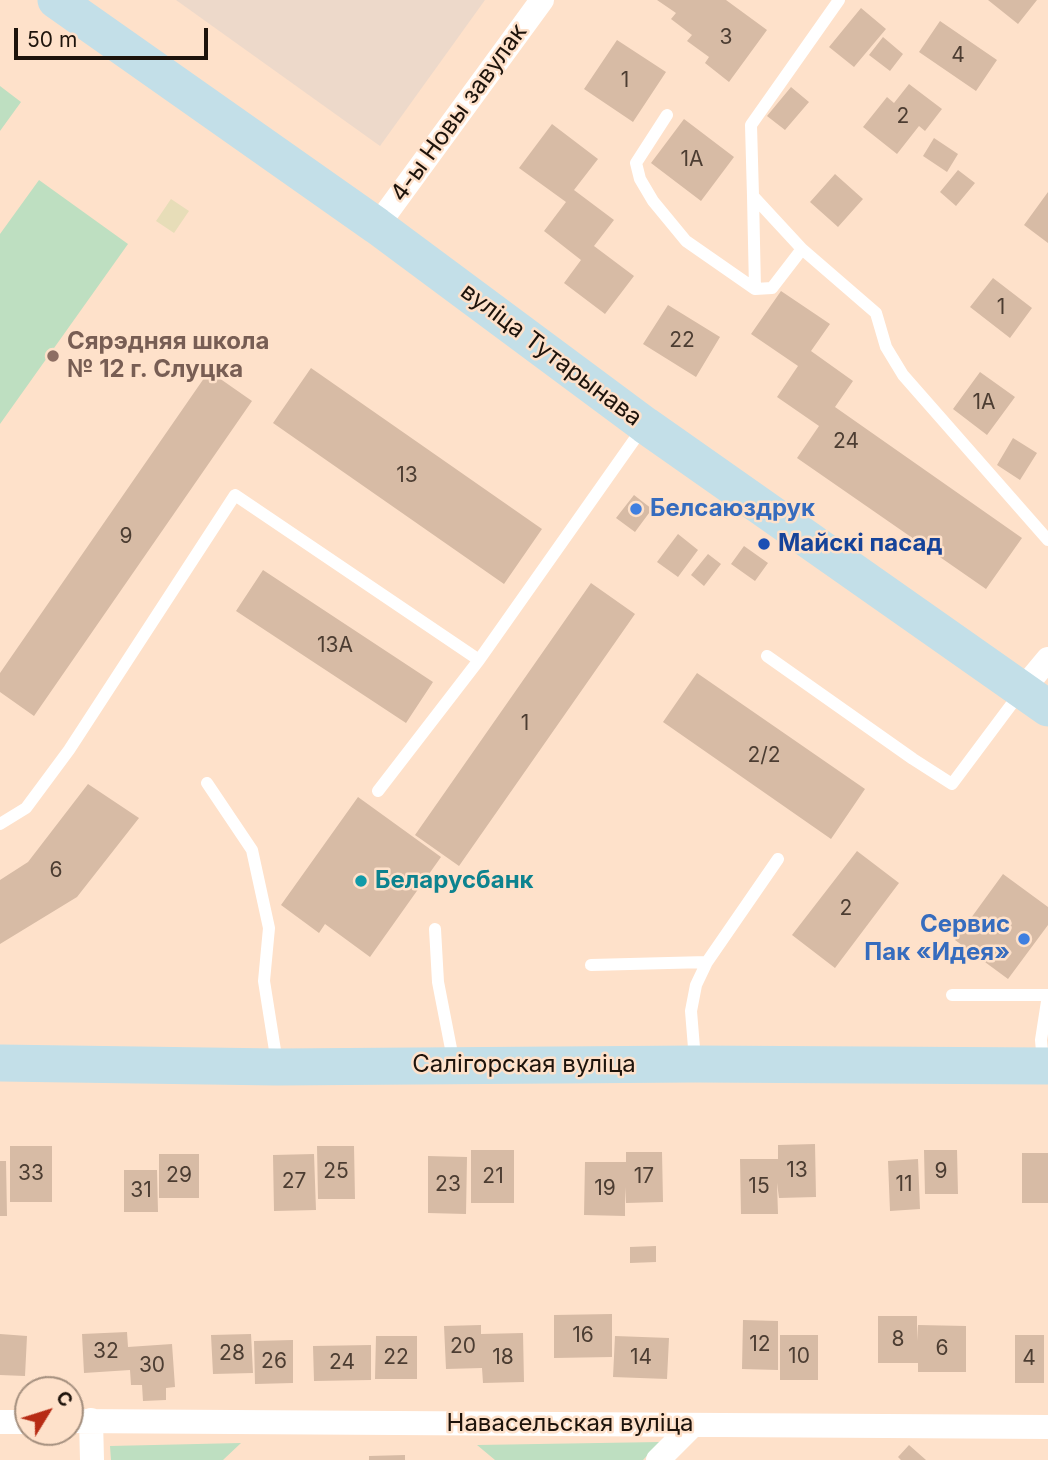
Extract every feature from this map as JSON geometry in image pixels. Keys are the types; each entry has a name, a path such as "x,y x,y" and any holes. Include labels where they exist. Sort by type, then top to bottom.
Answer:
{"street":[{"name":"вуліца Тутарынава","path":"56,0 377,226 645,425 1036,698"},
{"name":"4-ы Новы завулак","path":"377,226 542,0"},
{"path":"1036,698 1048,659"},
{"name":"Салігорская вуліца","path":"0,1063 277,1066 1045,1066"},
{"name":"Навасельская вуліца","path":"84,1421 1048,1427"},
{"path":"658,1460 693,1425"},
{"name":"Навасельская вуліца","path":"84,1434 92,1460"}],"lane":[{"path":"755,289 751,125 839,0"},
{"path":"667,115 636,163 640,179 653,201 686,241 755,289 772,288 802,249"},
{"path":"753,196 802,249 876,313 886,347 903,375 1048,540"},
{"path":"378,791 480,660 645,425"},
{"path":"0,824 26,808 69,750 235,495 480,660"},
{"path":"767,656 953,784 1036,698"},
{"path":"207,783 252,850 269,928 264,981 277,1066"},
{"path":"695,1064 691,1011 696,985 708,962 778,859"},
{"path":"435,929 438,982 454,1064"},
{"path":"591,965 708,962"},
{"path":"951,995 1048,995 1041,1040 1045,1066"}],"shaded area":[{"path":"176,0 485,0 380,146"}],"green space":[{"path":"0,86 21,102 0,131"},
{"path":"39,180 128,244 0,424 0,234"},
{"path":"660,1442 643,1460 495,1460 477,1445"},
{"path":"241,1443 223,1460 111,1460 110,1446"}],"sand":[{"path":"171,199 189,211 174,233 156,221"}],"building":[{"path":"657,0 726,0 767,30 729,82 705,63 709,57 687,41 692,35 671,19 676,13"},
{"path":"988,0 1037,0 1018,24"},
{"path":"861,8 886,29 854,67 829,47"},
{"path":"940,21 997,60 976,91 919,52"},
{"path":"883,37 903,54 890,71 869,55"},
{"path":"617,40 666,72 633,122 584,89"},
{"path":"909,84 942,109 925,131 919,126 897,154 863,127 887,97 894,103"},
{"path":"791,87 809,102 785,130 767,116"},
{"path":"684,119 734,157 701,201 651,163"},
{"path":"552,124 598,159 574,190 614,220 594,246 634,276 605,314 564,283 581,260 544,231 566,202 519,168"},
{"path":"934,138 958,154 947,172 923,156"},
{"path":"958,170 975,183 956,206 940,192"},
{"path":"835,174 863,199 838,227 810,202"},
{"path":"1048,192 1048,243 1024,225"},
{"path":"993,278 1032,308 1010,338 970,307"},
{"path":"781,291 830,324 811,351 853,381 835,407 1022,538 986,589 797,458 819,426 777,397 798,366 751,334"},
{"path":"668,305 720,337 696,377 643,344"},
{"path":"311,368 542,529 504,584 273,423"},
{"path":"209,371 252,401 34,716 0,692 0,673"},
{"path":"980,372 1015,397 987,435 953,409"},
{"path":"1013,438 1037,453 1020,480 997,465"},
{"path":"634,495 652,509 635,532 616,518"},
{"path":"678,534 698,550 678,577 657,562"},
{"path":"744,546 768,563 755,581 731,564"},
{"path":"708,554 721,564 704,586 691,575"},
{"path":"263,570 433,682 406,723 236,611"},
{"path":"591,583 635,614 459,866 415,835"},
{"path":"697,673 865,789 831,839 663,722"},
{"path":"88,784 139,818 77,897 0,944 0,880 28,862"},
{"name":"Беларусбанк","path":"358,797 441,857 370,957 325,924 319,933 281,905"},
{"path":"857,851 899,883 835,968 792,935"},
{"path":"1003,874 1048,907 1048,925 1008,979 955,940"},
{"path":"815,1144 816,1197 779,1198 777,1183 778,1214 741,1214 740,1159 778,1159 778,1145"},
{"path":"10,1146 52,1146 52,1202 10,1202"},
{"path":"317,1146 354,1146 355,1199 318,1199"},
{"path":"471,1150 514,1150 514,1203 471,1203"},
{"path":"924,1150 957,1150 958,1194 925,1194"},
{"path":"626,1152 662,1152 663,1202 626,1203 625,1187 625,1216 584,1215 585,1162 626,1162"},
{"path":"1022,1153 1048,1153 1048,1203 1022,1203"},
{"path":"159,1154 199,1154 199,1198 159,1198"},
{"path":"314,1154 316,1210 274,1211 273,1155"},
{"path":"428,1156 467,1157 466,1214 428,1213"},
{"path":"918,1159 920,1209 890,1211 888,1161"},
{"path":"0,1161 6,1161 7,1216 0,1216"},
{"path":"124,1170 157,1170 158,1212 124,1212"},
{"path":"656,1246 656,1262 630,1263 630,1247"},
{"path":"612,1314 612,1357 554,1358 554,1315"},
{"path":"878,1316 917,1316 917,1341 918,1325 966,1326 966,1372 918,1372 918,1363 878,1363"},
{"path":"743,1320 778,1321 778,1370 742,1369"},
{"path":"481,1325 481,1334 523,1333 524,1382 483,1383 482,1368 446,1369 444,1326"},
{"path":"127,1332 128,1347 172,1344 175,1387 166,1388 166,1400 143,1401 142,1385 131,1385 130,1370 84,1373 82,1334"},
{"path":"0,1334 27,1336 25,1376 0,1375"},
{"path":"251,1334 253,1373 213,1374 211,1335"},
{"path":"780,1335 818,1335 818,1380 780,1380"},
{"path":"1015,1335 1044,1335 1044,1383 1015,1383"},
{"path":"376,1336 417,1336 417,1379 375,1379"},
{"path":"615,1336 669,1338 667,1379 613,1377"},
{"path":"293,1340 293,1383 255,1384 254,1341"},
{"path":"371,1345 371,1380 314,1381 313,1346"},
{"path":"909,1445 926,1460 901,1460 898,1457"},
{"path":"405,1455 405,1460 369,1460 369,1456"}],"place":[{"name":"Сярэдняя школа № 12 г. Слуцка","path":"53,356"},
{"name":"Белсаюздрук","path":"636,509"},
{"name":"Майскі пасад","path":"764,544"},
{"name":"Беларусбанк","path":"361,881"},
{"name":"Сервис Пак «Идея»","path":"1024,939"}]}
